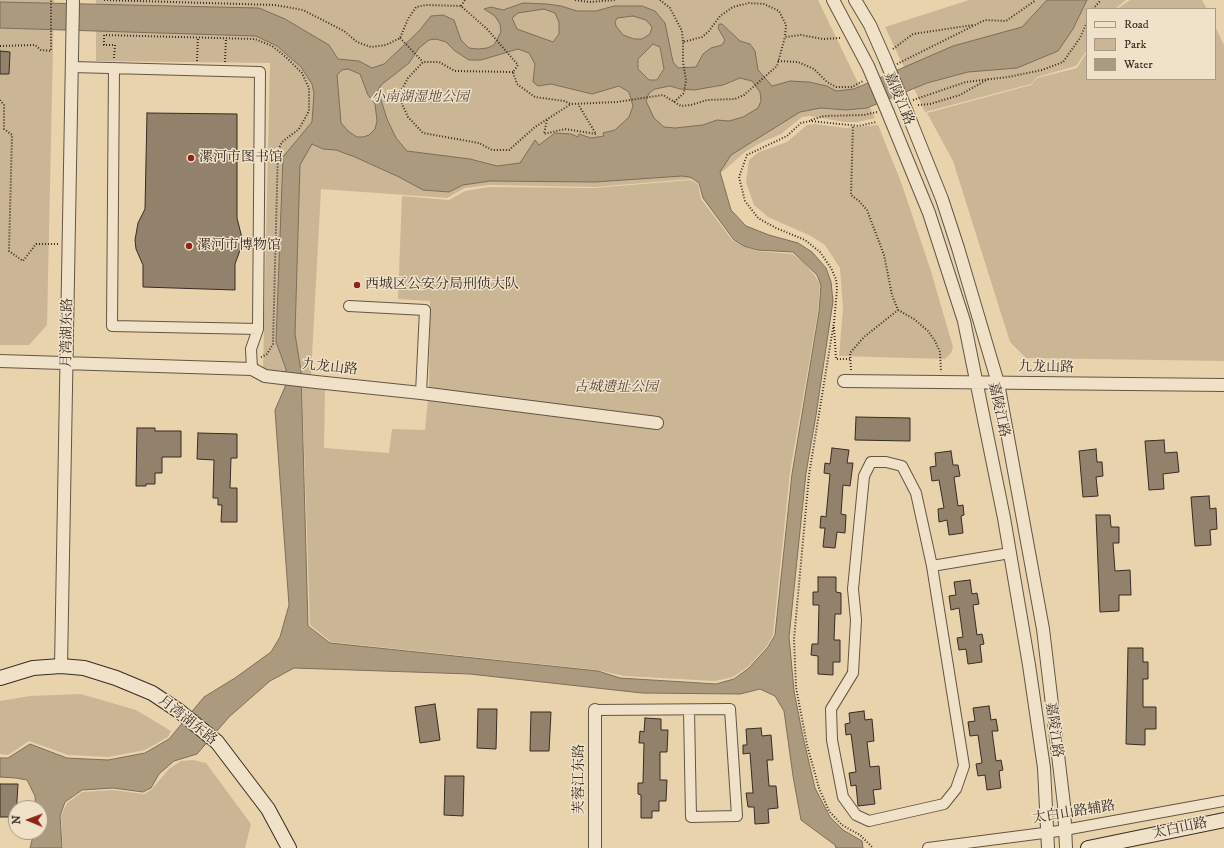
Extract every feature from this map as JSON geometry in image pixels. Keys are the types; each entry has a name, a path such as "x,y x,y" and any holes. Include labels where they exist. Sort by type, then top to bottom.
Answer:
{"main road":[{"name":"月湾湖东路","path":"0,678 33,668 61,666 84,668 116,678 152,693 179,711 217,742 268,809 289,848"},
{"name":"太白山路","path":"1088,848 1224,820"}],"street":[{"name":"月湾湖东路","path":"61,666 73,0"},
{"name":"嘉陵江路","path":"833,0 868,66 883,113 929,213 964,321 1010,553 1029,665 1044,768 1048,848"},
{"name":"嘉陵江路","path":"855,0 890,58 906,105 942,199 998,383 1043,629 1064,805 1066,848"},
{"path":"72,67 114,68 225,66 260,72 258,329 251,349 252,364"},
{"path":"114,68 112,326 258,329"},
{"path":"349,306 425,310 421,393"},
{"name":"九龙山路","path":"0,361 252,364 265,376 421,393 657,423"},
{"name":"九龙山路","path":"848,381 1224,385"},
{"path":"871,462 886,462 902,466 916,493 932,566 964,766 956,789 944,804 869,821 856,815 843,797 832,740 831,709 853,672 856,620 853,589 864,476 871,462"},
{"path":"932,566 1010,553"},
{"path":"595,710 730,709 737,816 691,817 689,710"},
{"name":"芙蓉江东路","path":"595,710 595,848"},
{"name":"太白山路辅路","path":"928,848 1065,830 1224,801"}],"path":[{"path":"0,46 35,45 41,50 51,51 51,0"},
{"path":"104,0 230,1 276,5 303,10 344,31 357,42 372,47 386,44 400,38 408,18 416,8 426,5 460,6 487,29 518,65 514,72 517,84 535,98 564,100 571,104 617,102 663,95 681,106 691,105 707,100 735,99 744,95 775,68 785,37 786,25 779,11 764,4 749,3 733,7 720,16 709,31 702,37 683,42"},
{"path":"460,6 464,0"},
{"path":"575,0 589,2 616,0"},
{"path":"660,0 670,8 682,31 683,62 686,80 684,93 674,102"},
{"path":"890,58 976,25 985,20 1006,21 1036,0"},
{"path":"1094,8 1101,0"},
{"path":"906,105 966,82 989,78 1008,77 1042,70 1063,62 1080,38 1086,24"},
{"path":"890,58 913,34 976,25"},
{"path":"114,68 115,45 104,45 104,35 255,39 272,46 286,57 302,73 309,88 309,111 299,129 282,142 278,150 273,344 267,354 252,364"},
{"path":"785,37 801,35 823,39 841,38 844,44"},
{"path":"198,37 197,61 204,62"},
{"path":"218,62 225,66 226,38"},
{"path":"400,38 423,62 439,62 455,71 514,72"},
{"path":"778,61 798,62 814,69 827,82 836,87 852,87 865,80"},
{"path":"423,62 408,78 401,91 401,102 408,117 423,133 479,143 492,150 509,150 535,127 571,104"},
{"path":"918,105 930,104 960,95 989,78"},
{"path":"0,100 4,105 4,129 12,135 9,251 23,261 36,244 69,244"},
{"path":"547,119 544,134 565,129 596,134 578,104"},
{"path":"873,848 860,835 842,825 829,810 819,788 807,745 796,687 794,639 808,483 834,322 837,289 836,279 831,268 820,252 805,240 776,228 758,218 745,201 739,177 747,155 787,136 801,123 824,116 883,113"},
{"path":"810,121 853,126 876,122"},
{"path":"853,126 852,195 860,201 870,217 884,255 892,295 898,310 914,319 928,331 935,341 940,352 941,383"},
{"path":"848,381 850,353 864,337 898,310"},
{"path":"834,322 836,359 850,359"}],"green space":[{"path":"0,0 54,0 47,325 29,345 0,345"},
{"name":"小南湖湿地公园","path":"96,0 818,0 875,118 858,122 844,122 810,116 802,117 781,134 760,143 745,152 722,172 690,179 595,187 489,185 465,188 447,198 321,189 311,375 263,370 270,63 96,61"},
{"path":"969,0 1126,0 1116,8 1086,8 1086,51 1076,66 1037,77 1031,84 925,112 885,27"},
{"path":"1130,0 1202,0 1206,8 1118,8"},
{"path":"1216,28 1224,45 1224,361 1026,358 1010,342 953,161 927,113 1031,85 1037,78 1077,68 1086,54 1086,80 1216,80"},
{"path":"815,124 846,128 878,125 901,182 930,268 953,347 951,353 945,359 839,356 843,309 840,268 825,245 811,236 768,217 754,205 746,182 749,160 759,152 787,142 807,125"},
{"name":"古城遗址公园","path":"691,180 698,184 701,199 733,241 756,251 793,254 805,264 820,284 818,312 790,472 773,635 767,646 749,666 733,677 715,681 624,676 597,670 331,642 310,625 302,387 325,390 324,448 389,453 392,429 425,430 429,389 430,301 398,299 402,196 449,200 465,191 489,187 594,188"},
{"path":"81,694 136,710 171,731 168,737 145,750 109,757 68,755 29,741 8,755 0,754 0,701 30,696"},
{"path":"193,760 206,763 251,824 245,848 63,848 61,816 67,803 82,792 113,790 144,794 151,790 169,769 181,761"}],"water":[{"path":"1047,0 1087,0 1073,29 1058,51 1017,68 968,72 927,83 867,108 846,110 821,108 800,112 731,155 720,172 731,210 746,226 769,235 798,243 812,252 826,268 831,282 833,301 806,473 789,637 794,691 815,788 830,817 843,830 862,841 863,848 836,848 835,845 801,820 784,711 775,696 760,689 740,694 642,693 470,674 294,668 270,681 229,717 197,754 174,761 159,774 151,788 143,792 113,788 82,790 65,802 60,816 62,848 30,848 32,840 48,840 48,800 35,800 35,796 27,780 0,777 0,758 8,758 30,744 67,758 108,760 145,753 169,739 204,697 235,678 271,652 280,637 289,605 275,410 285,387 286,369 276,342 283,157 312,122 314,93 312,84 301,67 277,46 256,36 0,28 0,2 259,8 285,19 329,45 338,59 359,61 372,68 384,64 419,31 431,16 443,15 454,20 461,40 469,48 478,49 487,48 494,45 501,32 500,24 495,16 484,9 491,7 503,10 523,3 561,6 577,11 596,11 614,6 642,6 655,11 665,23 673,62 678,68 696,67 703,54 711,48 722,45 725,40 718,28 719,24 722,24 740,41 750,44 755,51 758,70 772,86 790,81 809,82 827,86 836,91 854,89 953,46 1022,27","holes":["544,9 555,13 559,22 559,34 553,42 517,29 512,18 518,13","633,16 646,20 652,27 650,34 642,39 634,39 623,35 616,26 615,22 617,18","436,39 446,42 455,51 469,60 481,60 518,49 529,53 535,64 533,82 538,86 551,84 592,94 619,86 629,92 633,106 629,117 615,130 603,133 604,136 591,138 579,134 578,137 571,134 555,133 539,145 535,140 520,163 497,166 470,159 407,151 396,138 387,119 378,90 381,85 409,63 419,48 429,40","653,44 660,47 664,69 657,80 649,80 638,69 638,59","348,69 360,74 368,95 375,104 377,121 375,129 369,135 357,137 348,131 341,123 337,75 342,70","740,78 752,81 760,92 761,101 758,108 743,117 729,121 717,120 703,125 675,128 664,127 654,118 646,101 649,93 655,89 670,86 680,89 694,90 723,85","312,144 323,149 336,150 355,157 399,177 423,190 449,192 463,185 490,181 595,182 682,176 690,177 699,183 703,198 734,240 744,246 757,250 793,252 817,275 821,285 819,312 792,474 775,635 768,647 749,668 734,679 716,684 620,678 598,671 330,643 308,626 301,371 295,334 300,165"]}],"building":[{"path":"0,51 10,52 9,74 0,74"},
{"path":"147,113 237,114 237,218 243,242 235,264 235,290 143,287 143,265 136,249 135,240 138,223 145,209"},
{"path":"856,417 910,418 910,441 855,440"},
{"path":"137,428 155,428 155,431 181,431 181,457 162,457 162,473 155,473 155,484 136,486"},
{"path":"198,433 237,434 237,458 231,458 230,488 237,488 237,522 221,522 222,505 218,505 218,498 213,498 214,460 197,459"},
{"path":"1164,440 1165,453 1177,452 1179,472 1163,474 1164,489 1149,490 1145,441"},
{"path":"832,448 849,450 847,463 853,463 850,486 843,485 841,514 846,515 845,533 837,532 835,548 823,547 825,528 820,528 821,516 826,517 830,474 824,473 825,463 830,464"},
{"path":"1096,449 1097,462 1102,462 1103,476 1096,477 1098,496 1083,497 1079,451"},
{"path":"951,451 953,465 958,465 960,476 954,477 958,506 963,505 964,515 961,516 963,533 949,535 947,520 939,522 938,509 944,508 939,480 932,481 930,467 936,466 935,453"},
{"path":"1209,496 1210,509 1216,508 1217,529 1210,530 1211,545 1195,546 1191,497"},
{"path":"1096,515 1110,515 1111,527 1119,527 1119,543 1113,543 1115,571 1130,570 1131,595 1119,595 1119,611 1100,612"},
{"path":"818,577 836,577 836,592 841,593 841,614 835,614 834,640 840,640 840,662 833,662 833,675 818,674 818,656 811,655 812,644 818,644 819,605 813,605 813,592 818,592"},
{"path":"970,580 972,594 977,593 979,604 973,605 977,635 982,634 984,644 980,645 982,662 968,664 966,649 959,650 957,638 963,637 959,608 951,610 949,596 956,595 954,582"},
{"path":"1128,648 1143,648 1143,662 1148,662 1148,679 1143,679 1143,707 1156,707 1156,729 1145,729 1145,745 1126,744"},
{"path":"435,704 440,740 420,743 415,707"},
{"path":"989,706 991,720 996,719 998,731 992,731 996,761 1001,760 1003,770 999,771 1001,788 987,790 985,775 978,776 976,764 982,763 978,735 970,736 968,722 975,721 973,708"},
{"path":"478,709 497,709 496,749 477,748"},
{"path":"864,711 865,720 872,719 874,741 867,742 870,767 879,766 881,789 873,790 875,804 858,806 856,785 851,786 849,773 856,772 851,734 846,735 845,724 850,723 849,713"},
{"path":"531,712 551,712 549,751 530,751"},
{"path":"645,718 661,719 661,730 668,730 667,752 660,752 660,780 667,780 666,801 659,801 659,811 652,811 652,818 641,818 641,795 638,794 638,783 643,783 644,743 639,743 640,731 644,732"},
{"path":"761,728 762,736 771,735 773,760 767,760 769,786 776,786 778,808 768,809 769,823 755,824 754,807 748,807 746,793 753,793 750,753 743,754 743,745 747,745 746,729"},
{"path":"445,776 464,776 463,816 444,815"},
{"path":"0,784 18,784 17,800 8,800 8,817 0,817"}],"place":[{"name":"漯河市图书馆","path":"191,158"},
{"name":"漯河市博物馆","path":"189,246"},
{"name":"西城区公安分局刑侦大队","path":"357,285"}]}
